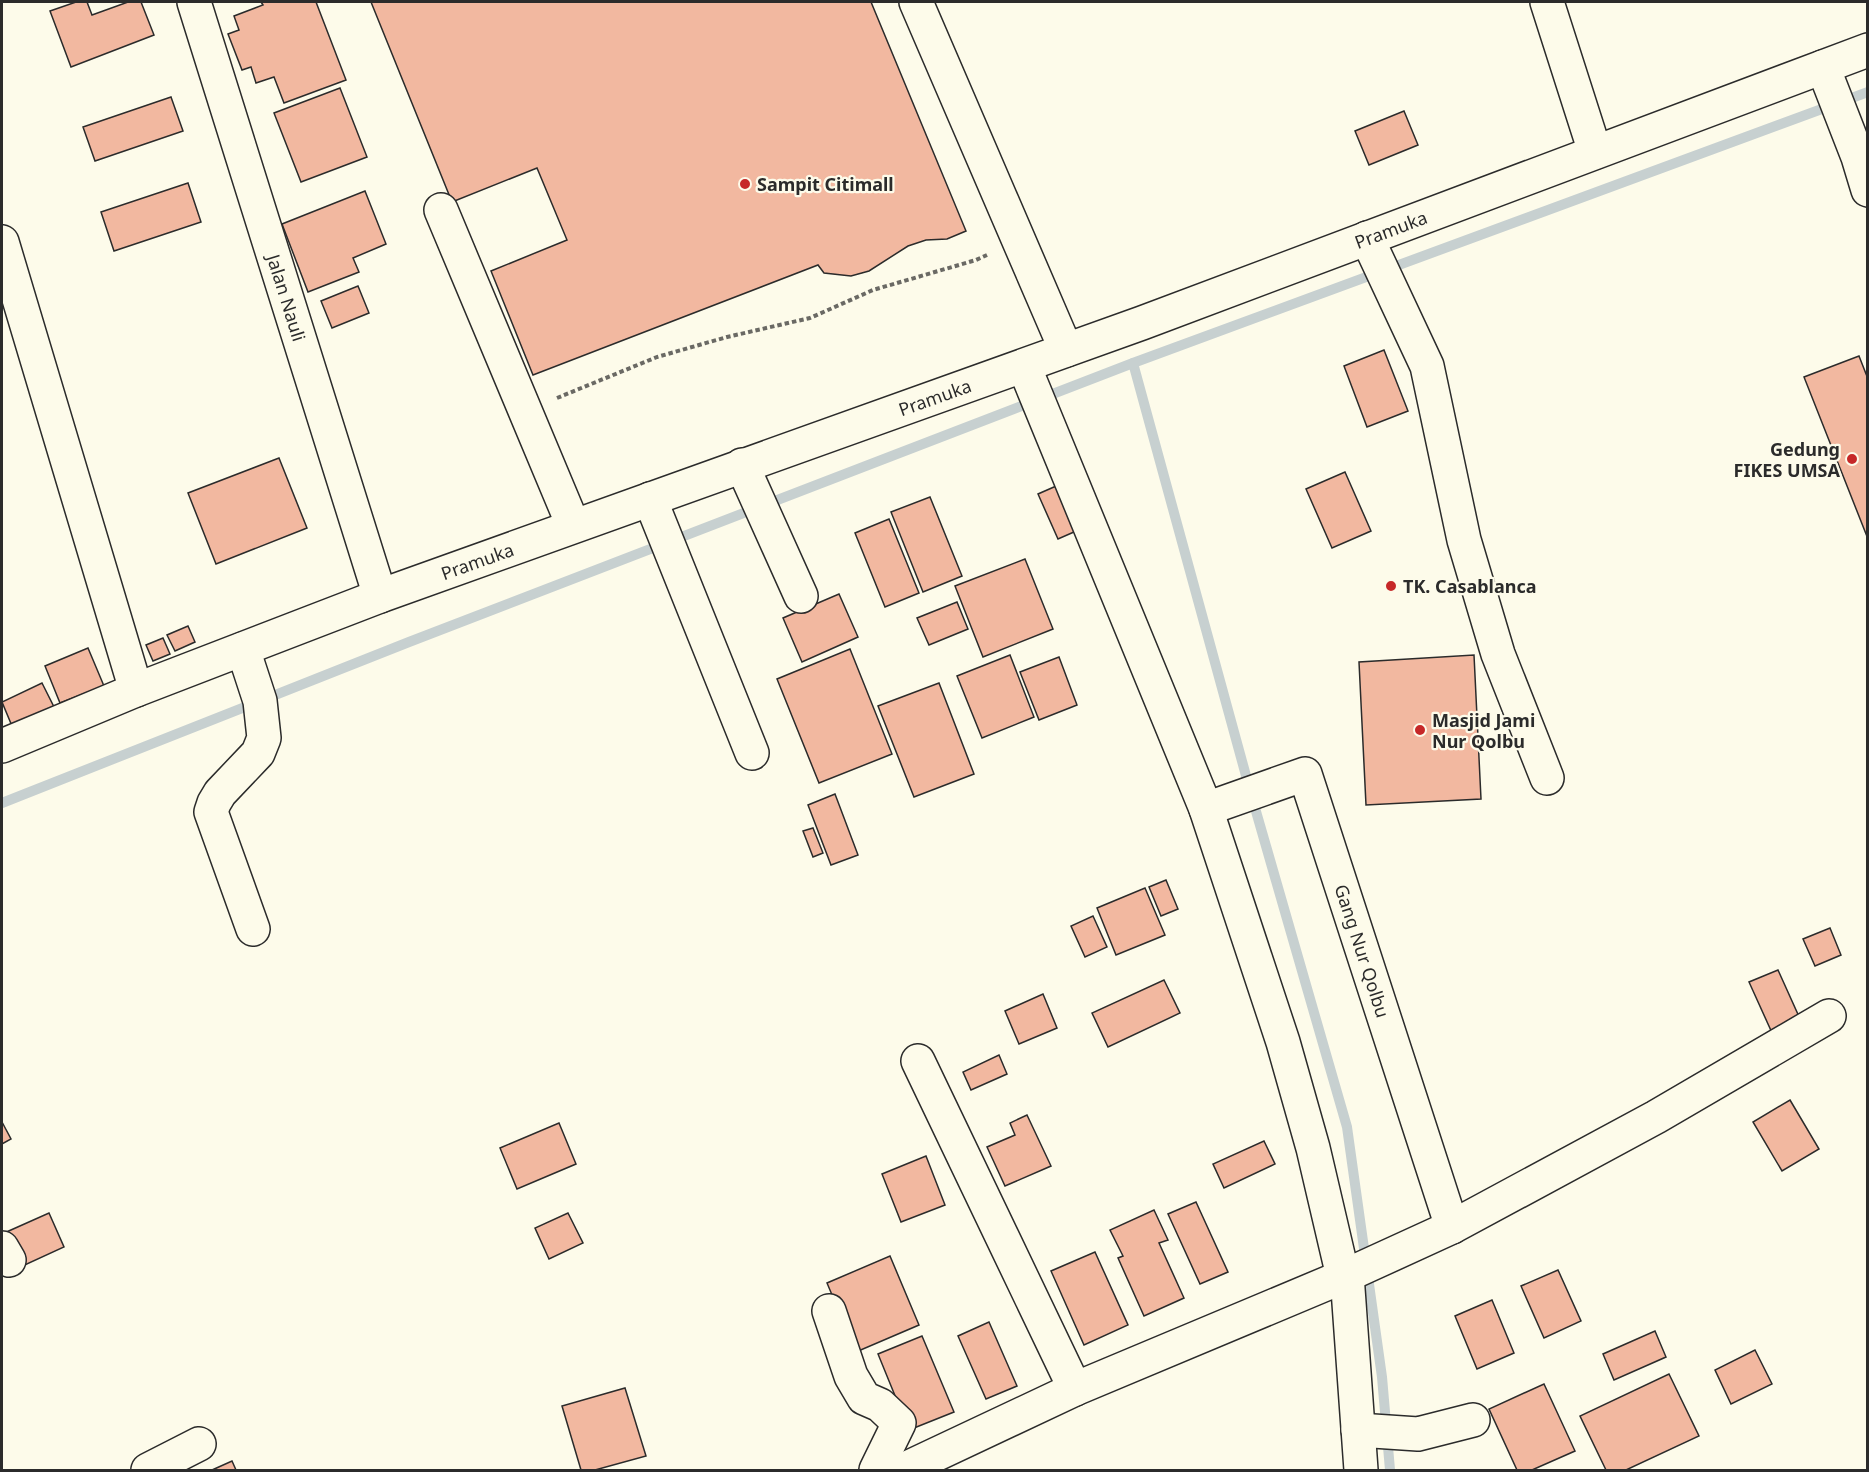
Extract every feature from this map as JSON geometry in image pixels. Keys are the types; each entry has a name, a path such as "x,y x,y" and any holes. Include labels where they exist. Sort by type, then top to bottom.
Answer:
{"street":[{"name":"Jalan Nauli","path":"194,2 380,596"},
{"path":"916,2 1066,350"},
{"path":"1547,2 1595,152"},
{"name":"Pramuka","path":"2,746 136,690 380,596 742,465 1033,390 1066,350 1372,248 1595,152 1832,89 1868,50"},
{"path":"1832,89 1868,190"},
{"path":"441,210 573,525"},
{"path":"2,242 136,690"},
{"path":"1372,248 1427,366 1464,540 1498,654 1547,778"},
{"path":"1033,390 1206,809 1283,1042 1342,1272 1354,1272"},
{"path":"742,465 801,596"},
{"path":"650,498 752,753"},
{"path":"243,649 260,701 264,738 258,753 220,793 211,812 253,930"},
{"name":"Gang Nur Qolbu","path":"1206,809 1305,774 1452,1227"},
{"path":"903,1470 1075,1389 1354,1272 1452,1227 1656,1117 1828,1016"},
{"path":"918,1061 1075,1389"},
{"path":"1354,1272 1361,1470"},
{"path":"829,1311 851,1376 864,1398 880,1405 899,1423 876,1470"},
{"path":"1358,1430 1418,1434 1473,1420"},
{"path":"148,1470 199,1444"}],"path":[{"path":"525,410 657,357 727,336 810,318 873,290 976,260 1018,241"}],"building":[{"path":"76,2 87,2 92,15 128,2 141,2 154,35 71,67 50,11"},
{"path":"261,2 316,2 346,80 284,103 274,77 256,83 251,67 242,70 228,34 239,30 234,16 263,5"},
{"name":"Sampit Citimall","path":"371,2 871,2 966,231 947,239 926,240 908,246 869,271 851,276 824,273 818,265 533,375 491,271 567,240 537,168 452,202"},
{"path":"340,88 367,157 301,182 274,113"},
{"path":"171,97 183,131 95,161 83,127"},
{"path":"1404,111 1418,145 1369,165 1355,131"},
{"path":"188,183 201,222 114,251 101,212"},
{"path":"365,191 386,244 353,258 359,272 308,292 282,224"},
{"path":"358,286 369,313 332,328 321,301"},
{"path":"1384,350 1408,411 1367,427 1344,366"},
{"name":"Gedung FIKES UMSA","path":"1859,356 1868,379 1868,539 1804,377"},
{"path":"279,458 307,528 216,564 188,493"},
{"path":"1345,472 1371,531 1332,548 1306,489"},
{"path":"1063,483 1083,528 1058,539 1038,494"},
{"path":"930,497 962,576 923,592 891,512"},
{"path":"889,519 919,593 885,607 855,533"},
{"path":"1025,559 1053,629 983,657 955,586"},
{"path":"839,594 858,637 802,662 783,618"},
{"path":"957,602 968,629 929,645 917,618"},
{"path":"188,626 195,642 175,651 167,635"},
{"path":"163,638 170,654 153,661 146,645"},
{"path":"88,648 104,686 60,703 45,666"},
{"path":"850,649 892,754 819,783 777,679"},
{"path":"1010,655 1034,717 982,738 957,676"},
{"name":"Masjid Jami Nur Qolbu","path":"1474,655 1481,799 1366,805 1359,662"},
{"path":"1059,657 1077,705 1039,720 1020,672"},
{"path":"42,683 54,707 12,726 2,702"},
{"path":"939,683 974,774 914,797 878,706"},
{"path":"835,794 858,855 831,865 808,805"},
{"path":"813,828 823,853 813,857 803,831"},
{"path":"1166,880 1178,909 1161,916 1149,887"},
{"path":"1145,888 1165,935 1116,955 1097,908"},
{"path":"1093,916 1107,947 1085,957 1071,926"},
{"path":"1830,928 1841,955 1815,966 1803,939"},
{"path":"1778,970 1801,1021 1773,1035 1749,982"},
{"path":"1164,980 1180,1013 1108,1047 1092,1013"},
{"path":"1043,994 1057,1028 1019,1044 1005,1011"},
{"path":"999,1055 1007,1074 971,1090 963,1072"},
{"path":"1790,1100 1819,1149 1782,1171 1753,1122"},
{"path":"1027,1115 1051,1166 1005,1186 987,1147 1015,1135 1010,1123"},
{"path":"2,1122 11,1139 2,1144"},
{"path":"559,1123 576,1164 517,1189 500,1148"},
{"path":"1264,1141 1275,1164 1224,1188 1213,1164"},
{"path":"926,1156 945,1205 901,1222 882,1174"},
{"path":"1196,1202 1228,1272 1200,1284 1168,1214"},
{"path":"1154,1210 1168,1240 1159,1243 1184,1298 1144,1316 1118,1258 1123,1256 1110,1230"},
{"path":"49,1213 64,1247 16,1269 2,1234"},
{"path":"568,1213 583,1243 549,1259 535,1228"},
{"path":"1095,1252 1128,1325 1084,1345 1051,1271"},
{"path":"890,1256 919,1325 856,1352 827,1283"},
{"path":"1558,1270 1581,1321 1544,1338 1521,1286"},
{"path":"1492,1300 1514,1353 1477,1369 1455,1316"},
{"path":"989,1322 1017,1386 986,1399 958,1336"},
{"path":"1655,1331 1666,1357 1614,1380 1603,1354"},
{"path":"922,1336 954,1412 909,1430 878,1354"},
{"path":"1755,1350 1772,1384 1731,1404 1715,1370"},
{"path":"1669,1374 1699,1436 1626,1470 1606,1470 1580,1416"},
{"path":"1544,1384 1575,1451 1532,1470 1517,1470 1489,1409"},
{"path":"625,1388 646,1456 595,1470 581,1470 562,1406"},
{"path":"232,1461 236,1470 212,1470"}],"waterway":[{"path":"2,803 409,642 1133,363 1868,92"},
{"path":"1133,363 1251,794 1347,1127 1382,1377 1390,1470"}],"place":[{"name":"Sampit Citimall","path":"745,184"},
{"name":"Gedung FIKES UMSA","path":"1852,459"},
{"name":"TK. Casablanca","path":"1391,586"},
{"name":"Masjid Jami Nur Qolbu","path":"1420,730"}]}
